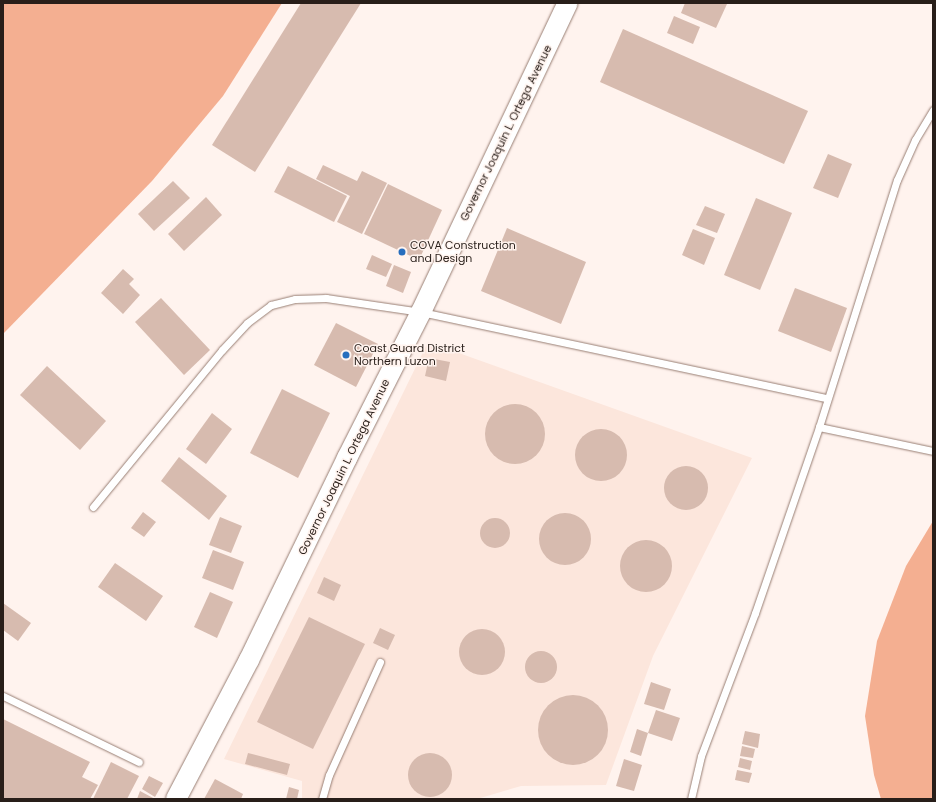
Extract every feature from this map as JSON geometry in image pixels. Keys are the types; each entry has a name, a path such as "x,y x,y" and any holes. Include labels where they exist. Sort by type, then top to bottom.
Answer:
{"street":[{"name":"Governor Joaquin L. Ortega Avenue","path":"176,799 249,660 347,458 421,312 568,3"}],"lane":[{"path":"690,799 701,756 755,613 819,427 897,180 915,140 933,110"},
{"path":"93,507 222,350 261,311 283,302 309,297 347,300 421,312 827,398"},
{"path":"819,427 933,451"},
{"path":"322,799 329,775 380,662"},
{"path":"3,696 139,762"}],"shaded area":[{"path":"3,3 282,3 223,96 152,181 3,334"},
{"path":"428,342 752,458 653,656 606,785 521,786 477,799 302,799 302,781 224,759"},
{"path":"933,521 933,799 881,799 874,775 865,716 877,641 906,566"}],"building":[{"path":"301,3 361,3 255,172 212,145"},
{"path":"685,3 727,4 716,28 681,13"},
{"path":"674,16 700,27 693,44 667,33"},
{"path":"623,29 808,111 784,164 600,82"},
{"path":"828,154 852,164 838,198 813,188"},
{"path":"323,165 357,181 362,171 387,183 362,234 337,222 350,196 316,179"},
{"path":"288,166 347,196 334,222 274,192"},
{"path":"173,181 190,198 154,231 138,214"},
{"path":"388,184 442,210 419,260 364,234"},
{"path":"206,197 222,215 184,251 168,234"},
{"path":"756,198 792,213 760,290 724,275"},
{"path":"705,206 725,214 717,233 696,225"},
{"path":"507,228 586,262 561,324 481,291"},
{"path":"693,229 715,238 704,265 682,255"},
{"path":"372,255 392,264 386,277 366,269"},
{"path":"394,265 411,272 403,293 386,286"},
{"path":"123,269 134,279 129,284 140,295 123,314 101,293"},
{"path":"795,288 847,308 831,352 778,331"},
{"path":"161,298 210,350 184,375 135,322"},
{"name":"Coast Guard District Northern Luzon","path":"336,323 378,344 356,387 314,365"},
{"path":"429,358 450,362 446,381 425,376"},
{"path":"47,366 106,421 80,450 20,395"},
{"path":"282,389 330,413 298,478 250,453"},
{"path":"515,404 532,409 540,417 545,434 540,451 532,459 515,464 498,459 490,451 485,434 490,417 498,409"},
{"path":"212,413 232,429 206,464 186,449"},
{"path":"601,429 611,431 619,437 625,445 627,455 625,465 619,473 611,479 601,481 591,479 583,473 577,465 575,455 577,445 583,437 591,431"},
{"path":"179,457 227,496 209,520 161,481"},
{"path":"682,466 690,466 702,472 708,484 708,492 702,504 690,510 682,510 670,504 664,492 664,484 670,472"},
{"path":"143,512 156,522 144,537 131,528"},
{"path":"565,513 579,517 587,525 591,539 587,553 579,561 565,565 551,561 543,553 539,539 543,525 551,517"},
{"path":"220,517 242,526 231,553 209,545"},
{"path":"495,518 506,522 510,533 506,544 495,548 484,544 480,533 484,522"},
{"path":"646,540 660,544 668,552 672,566 668,580 660,588 646,592 632,588 624,580 620,566 624,552 632,544"},
{"path":"213,550 244,562 233,590 202,578"},
{"path":"115,563 163,596 146,621 98,587"},
{"path":"324,577 341,585 334,601 317,593"},
{"path":"210,592 233,602 217,638 194,627"},
{"path":"3,603 31,623 18,641 3,630"},
{"path":"309,617 365,644 313,749 257,722"},
{"path":"380,628 395,635 388,650 373,643"},
{"path":"482,629 495,633 501,639 505,652 501,665 495,671 482,675 469,671 463,665 459,652 463,639 469,633"},
{"path":"538,651 544,651 554,658 557,667 556,673 550,680 544,683 538,683 528,676 525,670 525,664 532,654"},
{"path":"651,682 671,689 664,710 644,704"},
{"path":"573,695 592,701 602,711 608,730 602,749 592,759 573,765 554,759 544,749 538,730 544,711 554,701"},
{"path":"656,710 680,718 672,741 648,733"},
{"path":"3,719 90,762 82,777 98,785 90,799 3,799"},
{"path":"637,729 648,733 641,756 630,752"},
{"path":"745,731 760,734 758,748 742,744"},
{"path":"742,746 755,749 753,758 740,756"},
{"path":"248,753 290,764 287,775 245,764"},
{"path":"430,753 442,757 448,763 452,775 448,787 442,793 430,797 418,793 412,787 408,775 412,763 418,757"},
{"path":"740,758 752,761 750,770 738,767"},
{"path":"624,759 642,765 634,791 616,786"},
{"path":"111,762 139,776 127,799 93,799"},
{"path":"737,770 752,773 749,783 735,780"},
{"path":"149,776 163,783 155,797 142,789"},
{"path":"215,779 243,794 241,799 204,799"},
{"path":"289,787 299,790 297,799 286,799"},
{"path":"140,791 155,799 137,799"}],"place":[{"name":"COVA Construction and Design","path":"402,252"},
{"name":"Coast Guard District Northern Luzon","path":"346,355"}]}
